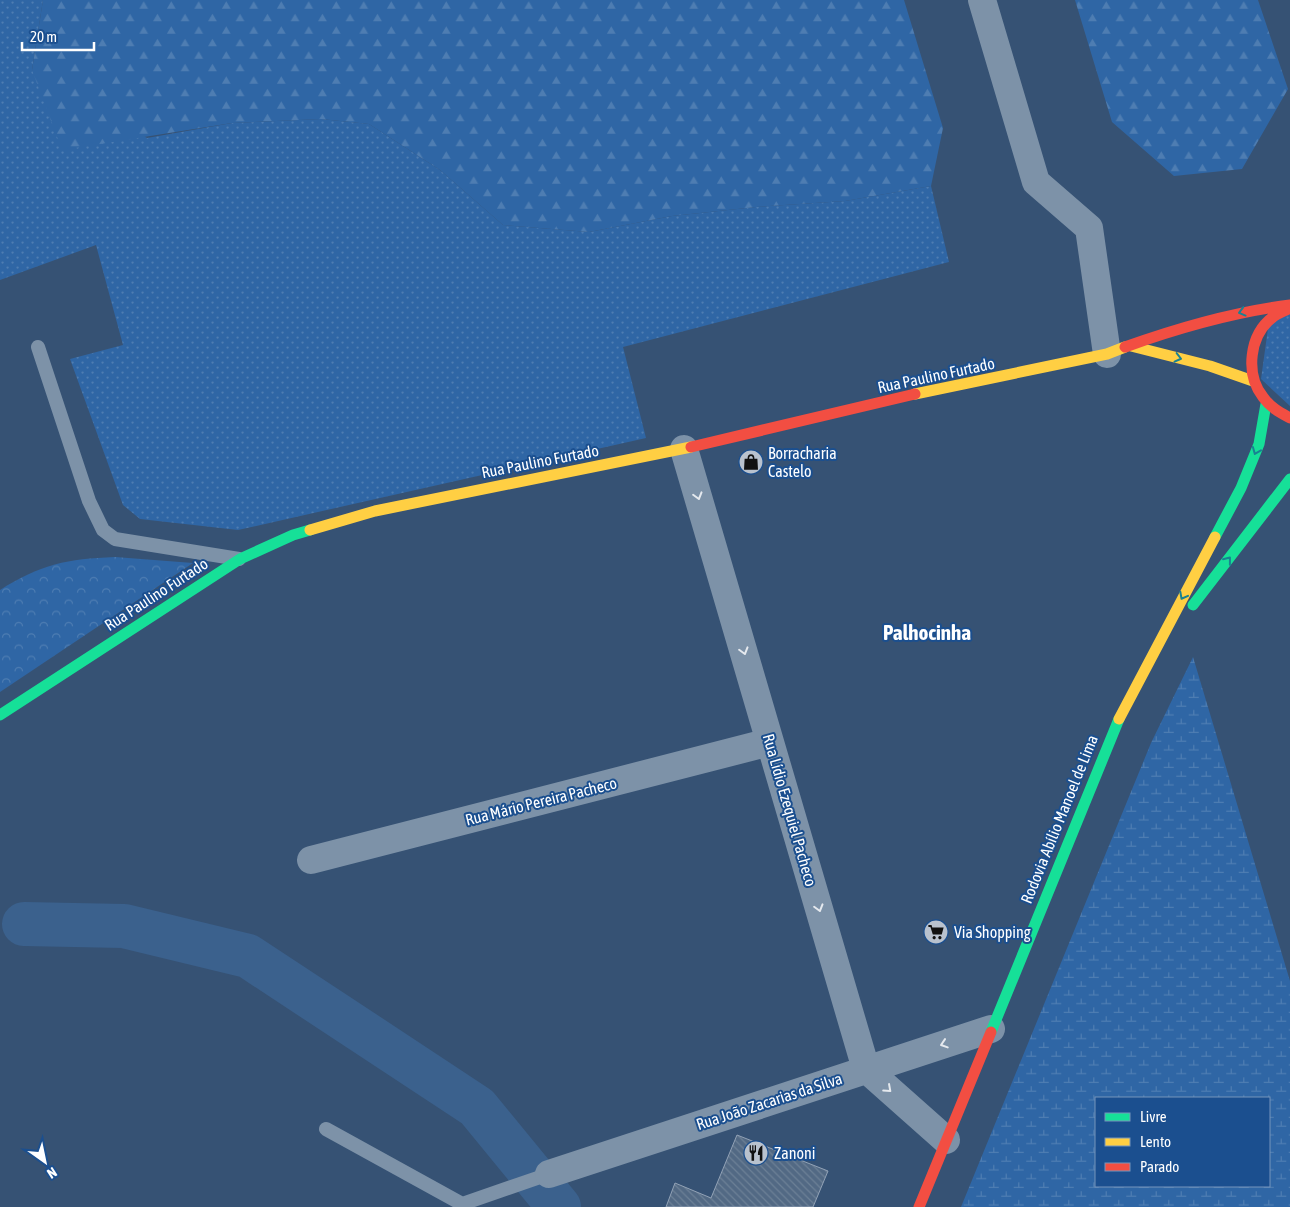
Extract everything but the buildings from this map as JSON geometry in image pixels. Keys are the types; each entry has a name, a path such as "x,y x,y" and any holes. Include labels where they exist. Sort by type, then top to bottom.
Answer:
{"street":[{"path":"982,0 1036,182 1089,228 1119,350"},
{"path":"1290,307 1267,322 1256,338 1251,357 1253,381 1266,404 1281,415 1290,418"},
{"name":"Rua Paulino Furtado","path":"0,715 240,559 293,535 374,511 684,449 912,395 1119,350 1161,334 1250,310 1290,307"},
{"name":"Rua Paulino Furtado","path":"1119,350 1210,366 1253,381"},
{"name":"Rodovia Abílio Manoel de Lima","path":"919,1207 1117,722 1241,488 1259,444 1266,404"},
{"name":"Rua Lídio Ezequiel Pacheco","path":"684,449 866,1069"},
{"name":"Rodovia Abílio Manoel de Lima","path":"1145,668 1290,479"},
{"name":"Rua Mário Pereira Pacheco","path":"311,860 770,742"},
{"name":"Rua João Zacarias da Silva","path":"549,1174 991,1029"},
{"path":"866,1069 946,1140"}],"lane":[{"path":"38,346 89,501 103,530 115,540 240,559"},
{"path":"326,1129 461,1206 549,1174"}],"green space":[{"path":"0,0 43,0 32,70 147,138 232,123 321,119 369,124 440,170 503,225 589,232 672,216 756,207 845,201 931,186 949,262 623,347 646,438 238,530 140,519 123,505 70,359 123,345 96,245 0,280"},
{"path":"43,0 904,0 943,128 931,186 845,201 756,207 672,216 589,232 503,225 440,170 369,124 321,119 232,123 62,150 32,70"},
{"path":"1075,0 1258,0 1288,89 1242,169 1174,176 1112,122"},
{"path":"1290,301 1290,406 1261,379 1270,314"},
{"path":"115,557 193,563 0,692 0,590 29,574 55,564 83,559"},
{"path":"1193,657 1290,981 1290,1207 961,1207 1151,743"}],"waterway":[{"path":"24,924 124,926 248,956 477,1107 559,1207"}],"traffic: fast":[{"path":"1215,537 1241,488 1259,444 1266,404"},
{"path":"1193,605 1290,479"},
{"path":"0,715 240,559 293,535 310,530"},
{"path":"991,1032 1119,719"}],"traffic: slow":[{"path":"1131,346 1210,366 1253,381"},
{"path":"915,394 1107,354 1125,347"},
{"path":"310,530 375,511 691,447"},
{"path":"1119,719 1215,537"}],"traffic: jam":[{"path":"1125,347 1165,333 1206,322 1290,305"},
{"path":"1290,308 1277,314 1265,325 1259,334 1252,355 1252,366 1257,388 1266,401 1290,418"},
{"path":"691,447 915,394"},
{"path":"919,1207 991,1032"}],"place":[{"name":"Borracharia Castelo","path":"751,462"},
{"name":"Via Shopping","path":"936,932"},
{"name":"Zanoni","path":"756,1153"}],"district":[{"name":"Palhocinha","path":"927,632"}]}
